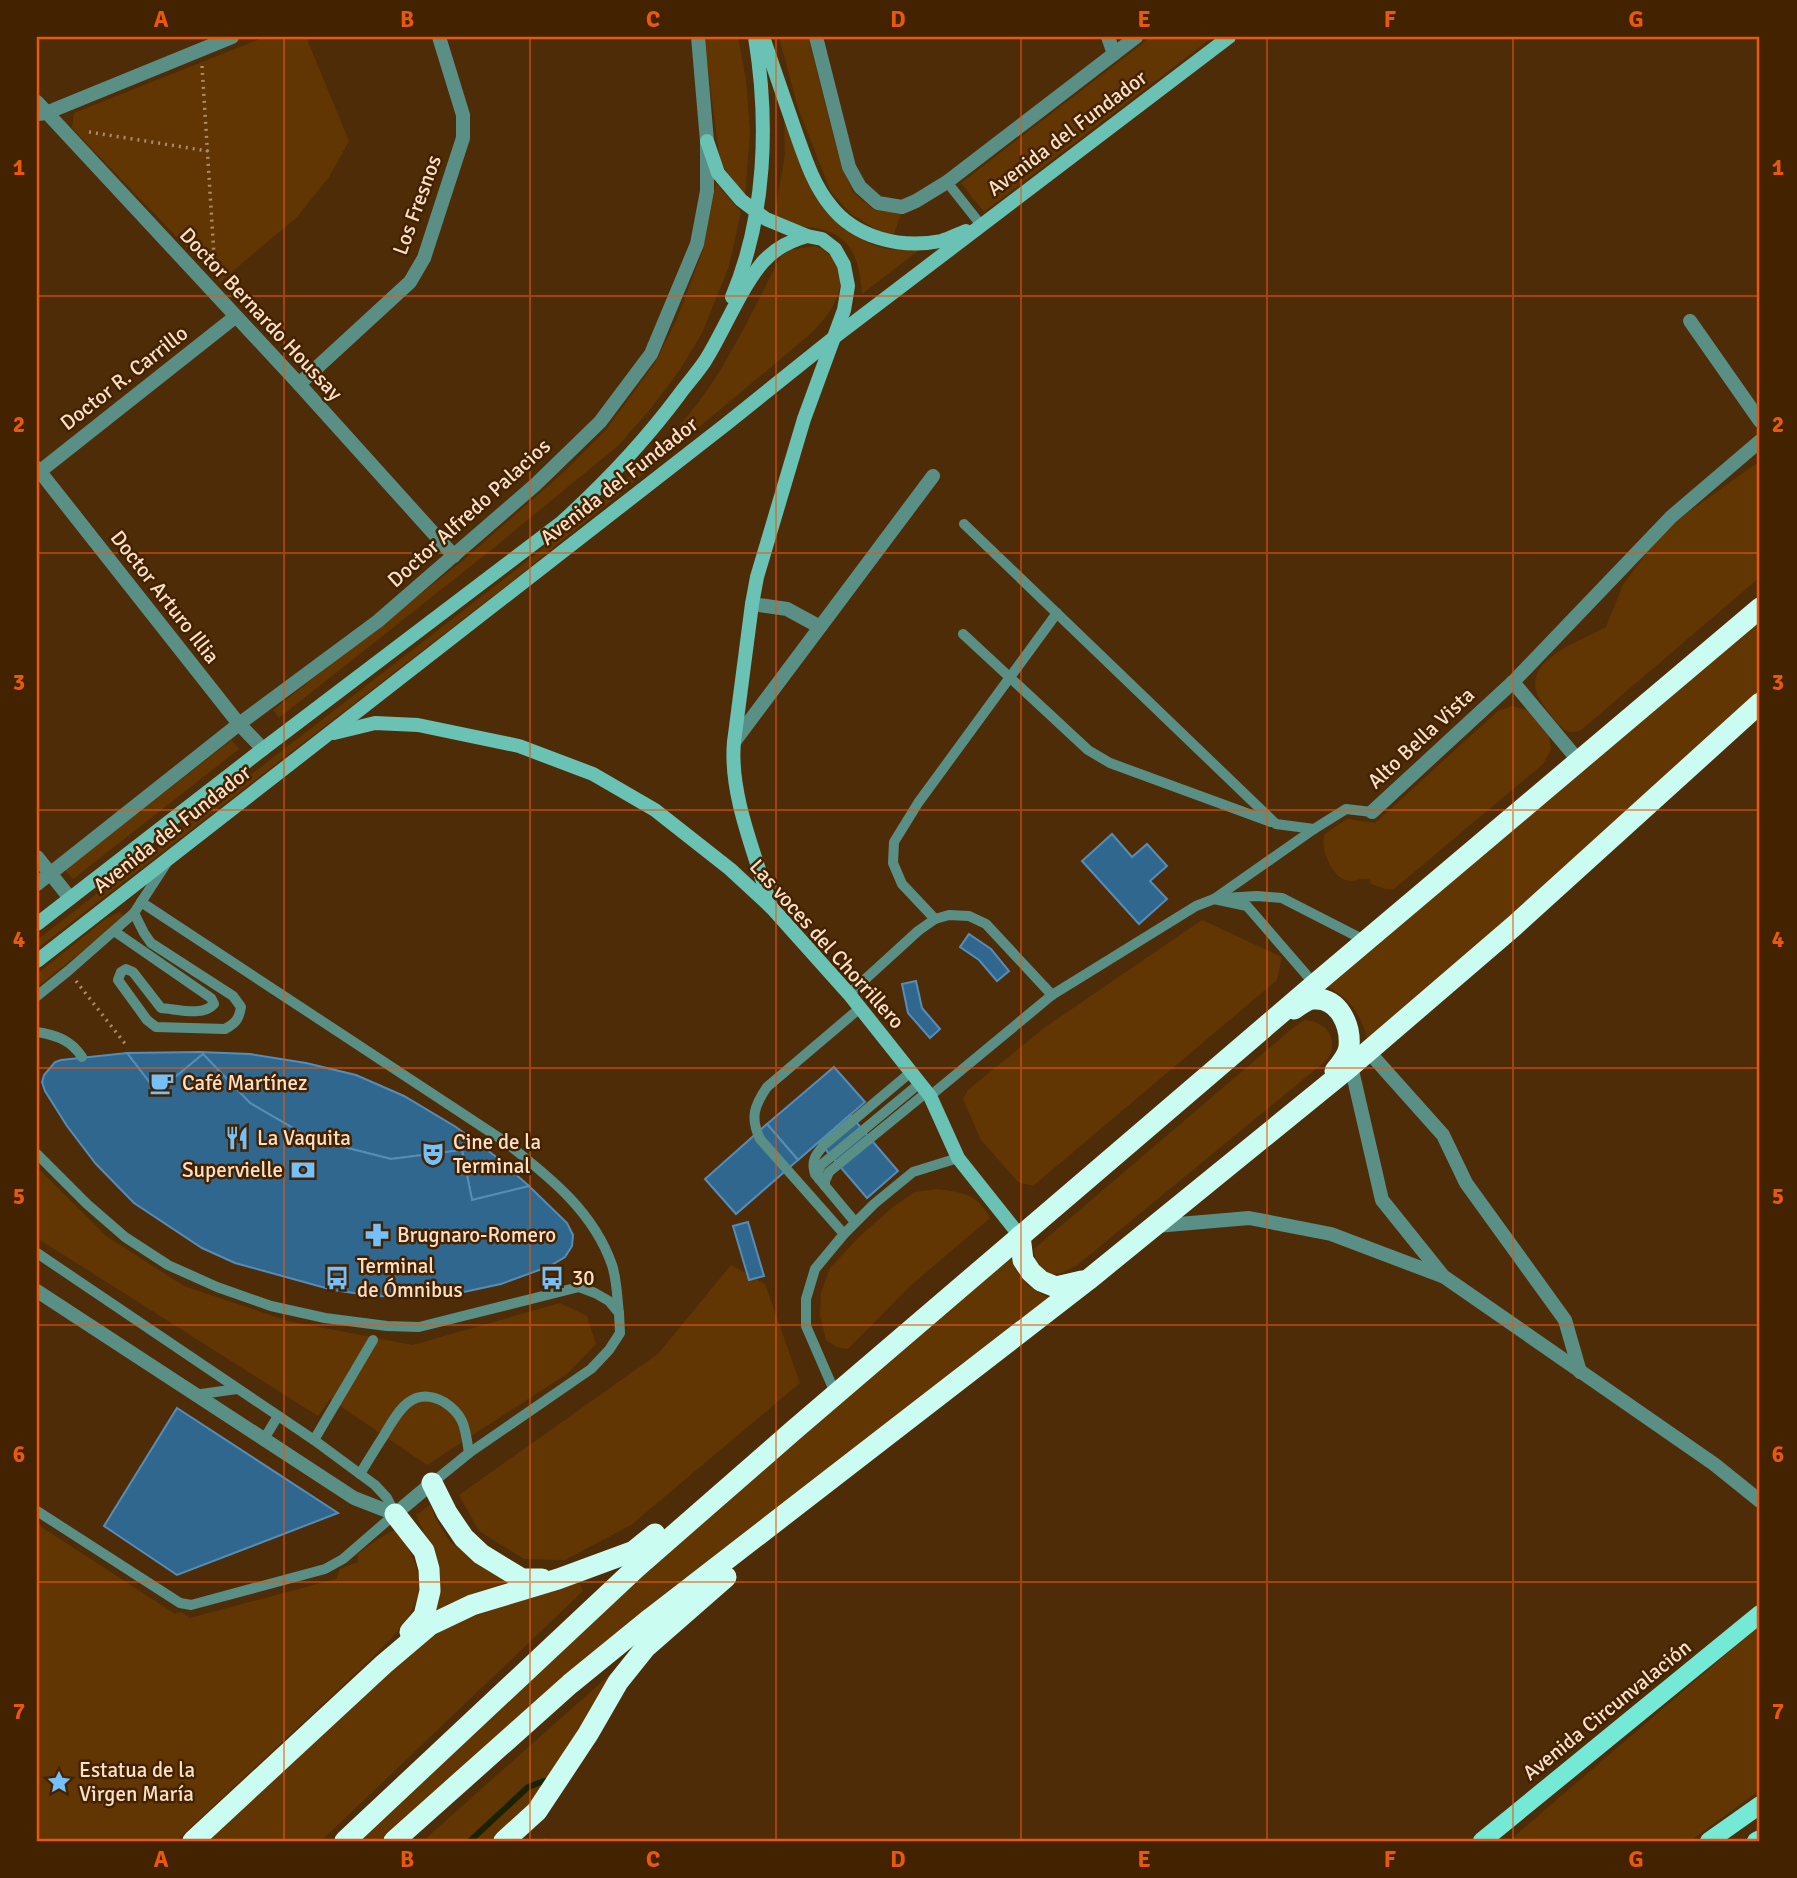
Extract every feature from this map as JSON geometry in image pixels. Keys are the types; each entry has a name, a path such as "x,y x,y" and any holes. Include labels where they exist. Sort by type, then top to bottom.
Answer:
{"highway":[{"path":"345,1841 626,1577 794,1430 1314,984 1760,608"},
{"path":"394,1841 570,1684 1088,1280 1351,1066 1514,926 1760,703"},
{"path":"1267,1025 1311,998 1322,999 1342,1013 1347,1026 1349,1049 1336,1071 1305,1103"},
{"path":"1020,1236 1023,1260 1041,1282 1056,1287 1088,1280"},
{"path":"192,1841 430,1625 472,1605 558,1579 634,1551 794,1430"},
{"path":"505,1841 537,1811 588,1734 618,1682 646,1647 884,1439"},
{"path":"432,1483 447,1513 464,1538 481,1554 522,1579 558,1579"},
{"path":"384,1664 424,1616 430,1591 429,1569 424,1551 395,1514"}],"main road":[{"path":"704,363 744,270 756,212 763,121 755,37"},
{"path":"763,37 813,176 831,207 852,227 894,242 919,243 942,240 981,225"},
{"name":"Avenida del Fundador","path":"37,961 836,336 1229,37"},
{"path":"707,141 718,173 741,200 783,227 821,239 835,248 844,265 848,286 836,336 804,419 757,577 734,742 732,760 738,801 772,908"},
{"path":"704,363 761,264 792,240 807,236"},
{"name":"Avenida del Fundador","path":"37,924 562,522 628,458 704,363"},
{"name":"Las voces del Chorrillero","path":"330,734 374,723 418,725 519,746 593,774 655,810 730,869 772,908 849,994 922,1086 958,1158 1020,1236"},
{"name":"Avenida Circunvalación","path":"1482,1841 1760,1614"},
{"path":"1709,1841 1760,1805"}],"street":[{"path":"39,113 232,37"},
{"name":"Los Fresnos","path":"299,384 410,282 424,258 463,138 463,115 439,37"},
{"name":"Doctor Alfredo Palacios","path":"37,884 239,724 378,621 535,485 600,422 650,354 697,244 707,191 707,141 698,37"},
{"path":"816,37 849,167 860,187 878,203 902,207 947,183 1136,37"},
{"path":"1108,37 1114,54"},
{"name":"Doctor Bernardo Houssay","path":"39,113 60,127 299,384 454,556"},
{"name":"Doctor R. Carrillo","path":"38,470 235,317"},
{"path":"1690,321 1760,421"},
{"name":"Alto Bella Vista","path":"1372,812 1513,682 1671,517 1760,441"},
{"name":"Doctor Arturo Illia","path":"38,470 239,724 263,749"},
{"path":"734,742 933,476"},
{"path":"752,604 787,609 820,627"},
{"path":"1513,682 1578,760"},
{"path":"37,857 70,898"},
{"path":"1368,1051 1443,1135 1465,1183 1565,1321 1580,1372"},
{"path":"1351,1066 1382,1200 1443,1276"},
{"path":"1155,1226 1249,1218 1331,1234 1443,1276 1714,1464 1760,1501"},
{"path":"37,1291 354,1498 395,1514 432,1483"}],"lane":[{"path":"947,183 981,225"},
{"path":"964,524 1276,824"},
{"path":"935,919 902,884 892,863 894,842 918,803 1057,613"},
{"path":"963,634 1088,750 1110,763 1276,824 1314,829"},
{"name":"Alto Bella Vista","path":"922,1086 1052,995 1196,905 1214,899 1346,809 1372,812"},
{"path":"37,996 134,913 173,855"},
{"path":"1214,899 1236,896 1282,898 1366,941"},
{"path":"1214,899 1247,906 1333,1006"},
{"path":"141,902 504,1141 574,1200 597,1232 613,1267 619,1313 620,1332 609,1350 591,1369 469,1453 432,1483"},
{"path":"114,931 211,998 214,1004 203,1011 161,1008 133,972 126,969 118,979 147,1020 156,1027 225,1029 234,1024 239,1018 241,1007 233,996 151,943 134,913"},
{"path":"849,994 918,931 935,919 949,915 969,916 986,924 1052,995"},
{"path":"844,1234 760,1139 755,1129 754,1116 757,1102 767,1087 860,1008"},
{"path":"37,1032 62,1038 77,1049 82,1057"},
{"path":"855,1222 822,1182 813,1167 813,1160 817,1153 922,1086"},
{"path":"822,1182 829,1172 922,1086"},
{"path":"37,1154 87,1205 125,1237 168,1265 217,1287 271,1306 337,1320 387,1326 419,1326 579,1287 609,1301 619,1313"},
{"path":"835,1395 806,1326 806,1298 815,1269 855,1222 913,1172 958,1158"},
{"path":"37,1253 314,1440 375,1485 387,1498 395,1514 343,1559 326,1569 191,1605 180,1603 37,1511"},
{"path":"314,1440 373,1340"},
{"path":"194,1395 237,1389"},
{"path":"360,1474 399,1410 412,1400 425,1395 439,1399 453,1408 464,1422 469,1453"},
{"path":"264,1439 278,1416"}],"path":[{"path":"201,50 217,298"},
{"path":"60,127 208,151"},
{"path":"68,971 126,1045"}],"shaded area":[{"path":"265,37 306,37 349,141 329,177 297,217 220,282 72,128 74,113"},
{"path":"704,37 738,37 746,80 750,132 745,196 720,162"},
{"path":"779,37 808,37 841,165 853,192 874,210 901,214 893,237 851,214 831,192 798,108"},
{"path":"1151,37 1213,37 984,212 961,183"},
{"path":"784,116 808,184 838,223 860,238 884,248 919,250 862,294 855,256 844,241 824,230 800,226 774,217 785,155"},
{"path":"716,183 741,212 729,266 702,333 681,368 652,407 619,445 279,718 273,710 460,563 565,471 605,431 655,363 677,319 703,250"},
{"path":"815,246 833,259 840,280 836,301 808,336 516,578 37,949 37,940 612,493 677,429 698,403 720,371 781,256 790,250"},
{"path":"1760,463 1760,577 1581,730 1571,732 1563,729 1537,694 1535,681 1541,667 1562,649 1606,627 1623,585 1655,541 1687,513"},
{"path":"1760,620 1760,690 1471,953 1367,1040 1362,1022 1353,1008 1326,986"},
{"path":"1512,706 1527,710 1549,735 1551,750 1543,764 1394,889 1371,884 1369,879 1352,881 1336,874 1325,851 1325,834 1347,819 1375,823 1498,711"},
{"path":"232,740 239,749 73,879 65,870"},
{"path":"120,912 123,916 120,921 37,987 37,974 107,918"},
{"path":"1202,920 1282,957 1277,980 1033,1186 1018,1182 981,1140 963,1099 968,1090 1044,1028"},
{"path":"1304,1020 1320,1024 1328,1031 1332,1050 1328,1059 1076,1266 1049,1275 1035,1261 1034,1249"},
{"path":"37,1167 106,1236 184,1286 288,1321 413,1345 560,1303 587,1316 596,1344 568,1373 427,1465 330,1399 318,1416 37,1238"},
{"path":"938,1189 974,1199 990,1218 910,1286 848,1349 837,1347 826,1340 820,1315 821,1293 830,1268 860,1236 893,1207 915,1192"},
{"path":"1010,1256 1025,1281 1049,1297 652,1604 380,1841 361,1841 673,1549"},
{"path":"731,1265 765,1284 800,1383 631,1525 565,1560 524,1559 479,1531 459,1495 658,1354"},
{"path":"430,1505 450,1542 508,1582 436,1610 439,1573 432,1549 416,1515"},
{"path":"37,1524 175,1614 181,1612 190,1618 336,1579 340,1569 358,1562 358,1554 398,1528 416,1566 419,1590 411,1612 380,1650 176,1841 37,1841"},
{"path":"579,1582 583,1591 321,1841 207,1841 369,1689 425,1642 456,1622"},
{"path":"1760,1625 1760,1790 1690,1841 1509,1841"},
{"path":"623,1663 528,1809 494,1841 423,1841"}],"building":[{"path":"1112,834 1132,857 1147,844 1167,866 1150,881 1167,899 1139,924 1082,861"},
{"path":"969,934 991,949 1009,971 997,981 979,960 960,947"},
{"path":"916,981 922,1008 940,1029 930,1038 908,1013 902,984"},
{"path":"127,1053 250,1054 356,1075 404,1096 456,1127 529,1186 472,1200 462,1150 391,1159 312,1139 250,1103 203,1054 157,1092"},
{"path":"127,1053 157,1092 203,1054 250,1103 312,1139 391,1159 462,1150 472,1200 529,1186 567,1223 573,1235 572,1246 565,1257 550,1266 501,1284 459,1293 417,1297 375,1296 333,1290 235,1263 202,1248 134,1203 96,1164 45,1091 42,1082 44,1075 55,1062"},
{"path":"834,1067 865,1102 798,1160 767,1124"},
{"path":"850,1115 898,1171 867,1198 819,1142"},
{"path":"767,1124 798,1160 736,1214 705,1179"},
{"path":"748,1222 764,1276 749,1280 733,1226"},
{"path":"177,1408 338,1513 177,1575 104,1526"}],"waterway":[{"path":"470,1841 528,1787 544,1781"}],"place":[{"name":"Café Martínez","path":"162,1083"},
{"name":"La Vaquita","path":"237,1138"},
{"name":"Cine de la Terminal","path":"433,1154"},
{"name":"Supervielle","path":"303,1170"},
{"name":"Brugnaro-Romero","path":"377,1235"},
{"name":"Terminal de Ómnibus","path":"337,1278"},
{"name":"30","path":"552,1278"},
{"name":"Estatua de la Virgen María","path":"59,1782"}]}
